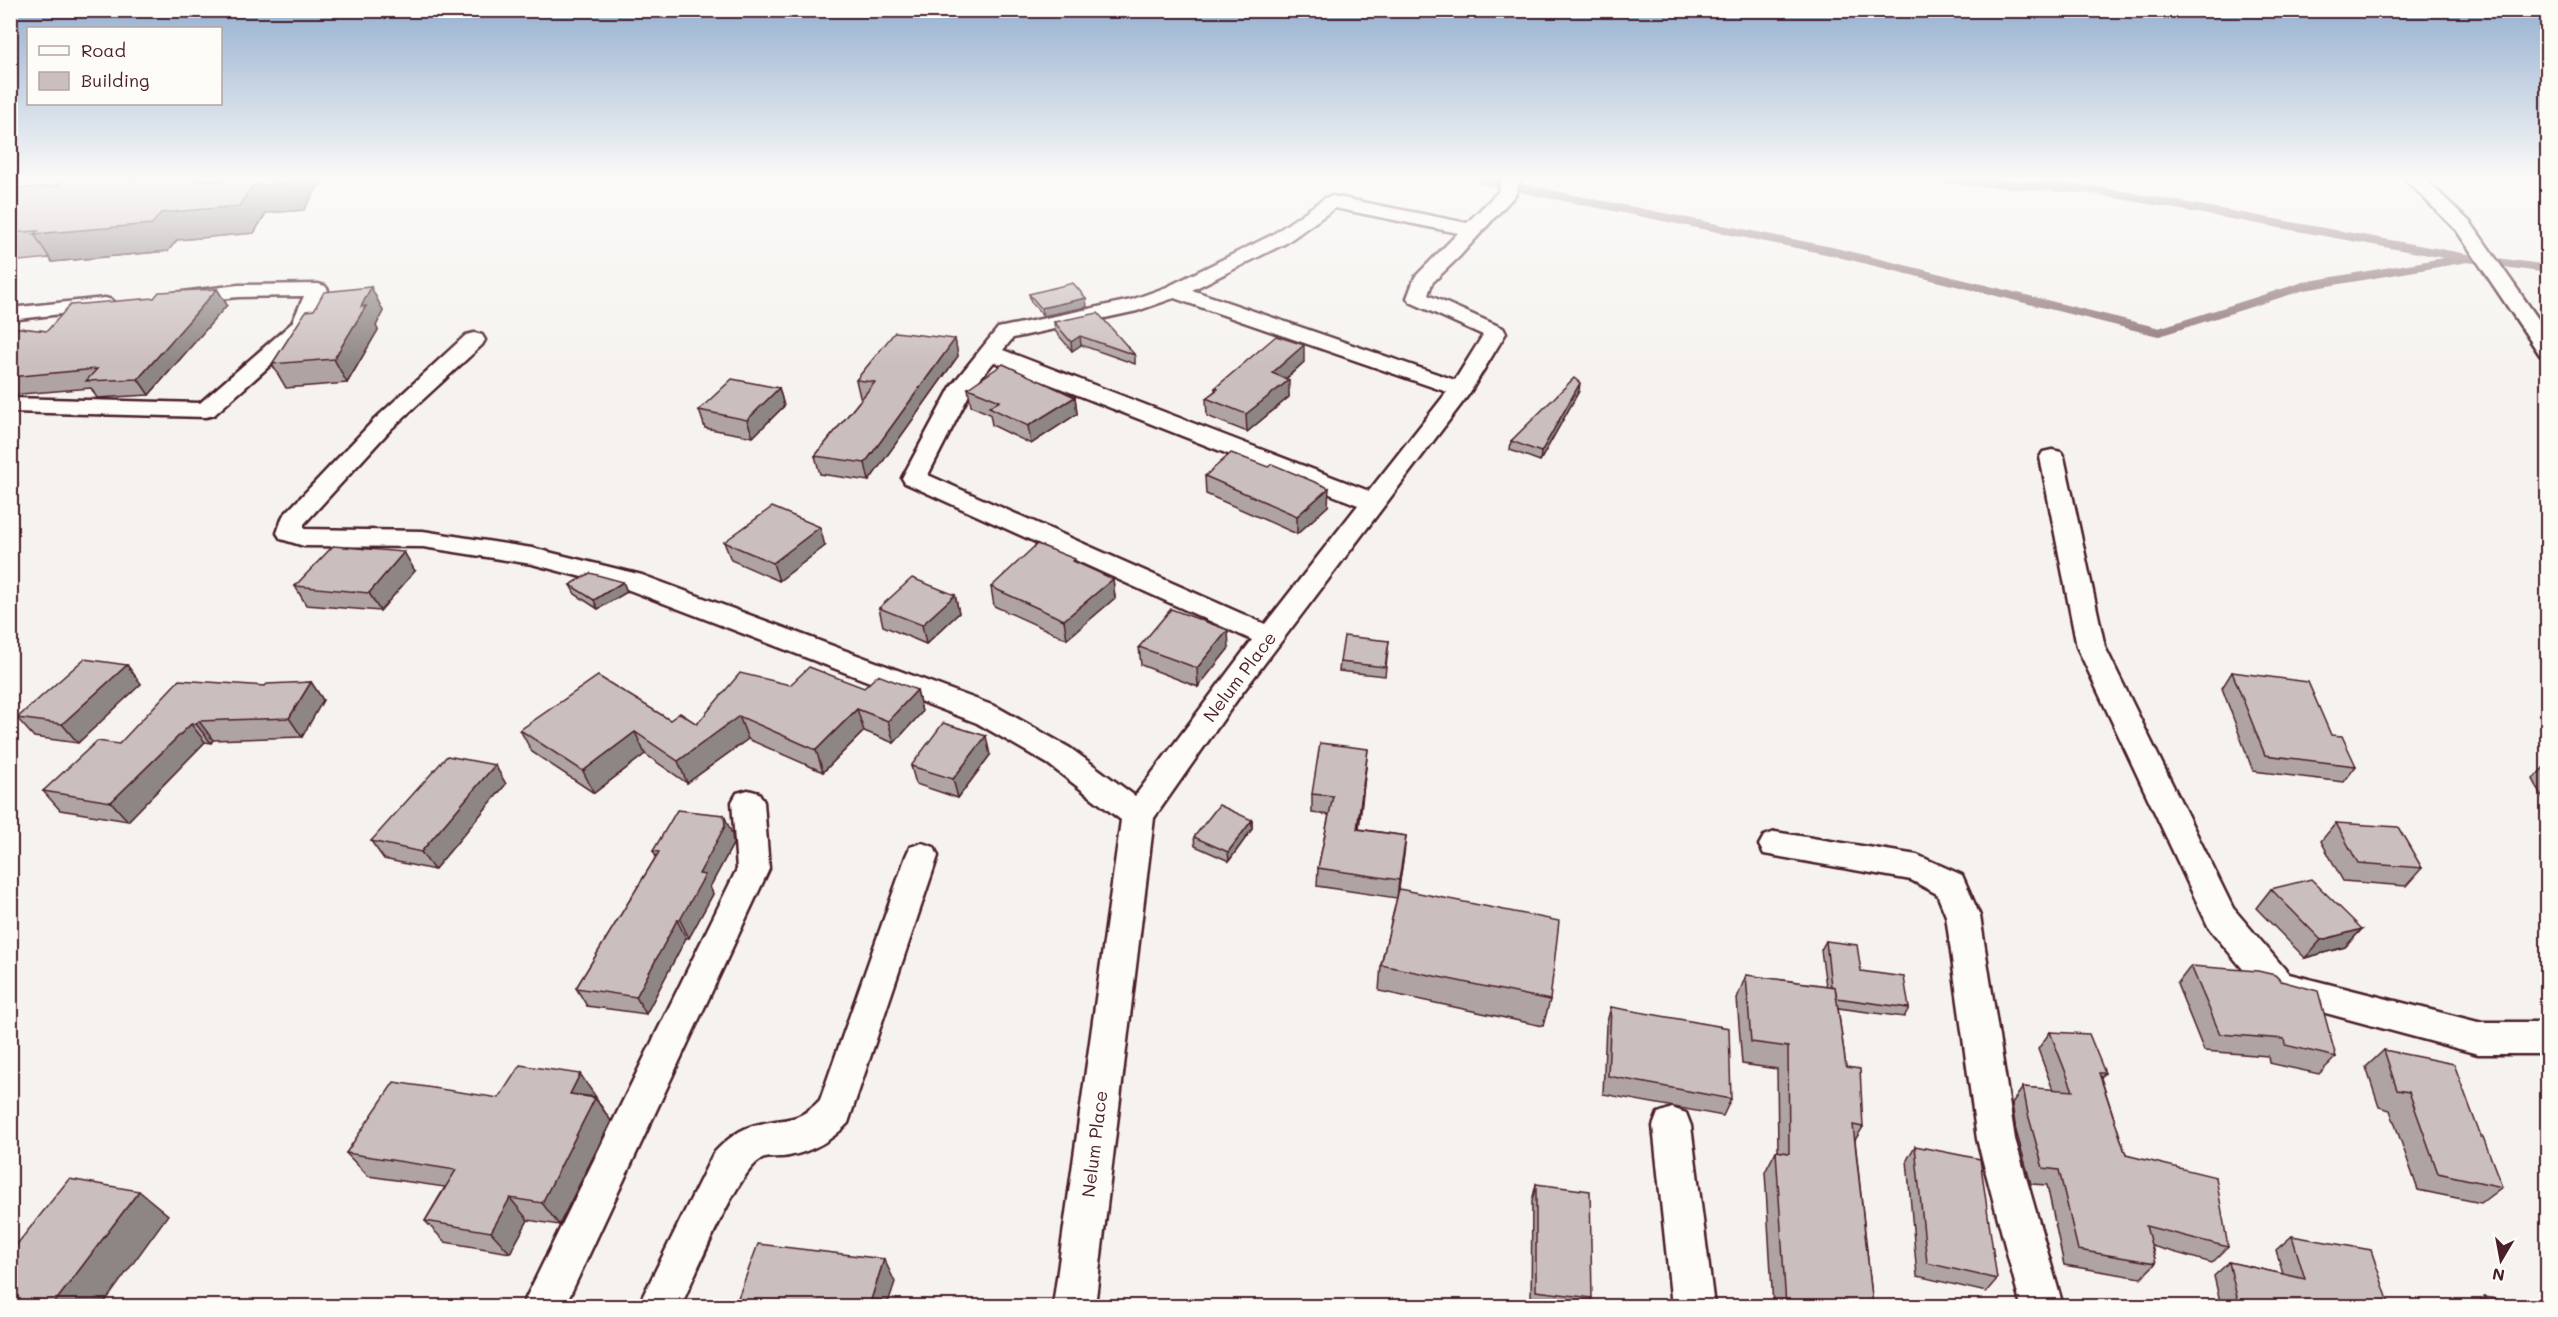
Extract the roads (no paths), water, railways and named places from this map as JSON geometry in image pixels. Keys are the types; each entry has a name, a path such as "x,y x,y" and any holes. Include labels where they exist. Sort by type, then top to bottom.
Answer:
{"street":[{"path":"1269,637 914,478 963,384 1006,333 1137,305 1174,291 1274,241"},
{"name":"Nelum Place","path":"1074,1306 1138,815 1269,637 1461,388 1495,333 1417,298 1422,281 1452,254 1462,241"},
{"path":"2474,241 2547,350"},
{"path":"10,405 206,410 301,326 318,290 238,291 159,299"},
{"path":"1174,291 1461,388"},
{"path":"10,314 124,302"},
{"path":"474,340 383,424 292,522 290,533 304,538 423,539 532,556 632,581 987,715 1059,756 1138,815"},
{"path":"990,353 1373,502"},
{"path":"2052,457 2091,647 2221,918 2278,986 2478,1038 2547,1038"},
{"path":"543,1306 753,868 748,802"},
{"path":"1775,845 1917,868 1950,885 1964,916 1996,1139 2042,1306"},
{"path":"659,1306 727,1167 740,1150 762,1139 801,1136 818,1128 835,1111 922,856"},
{"path":"1672,1126 1693,1306"}],"waterway":[{"path":"1784,241 2159,332 2304,286 2467,258"},
{"path":"2376,241 2467,258"},
{"path":"2467,258 2548,269"}]}
